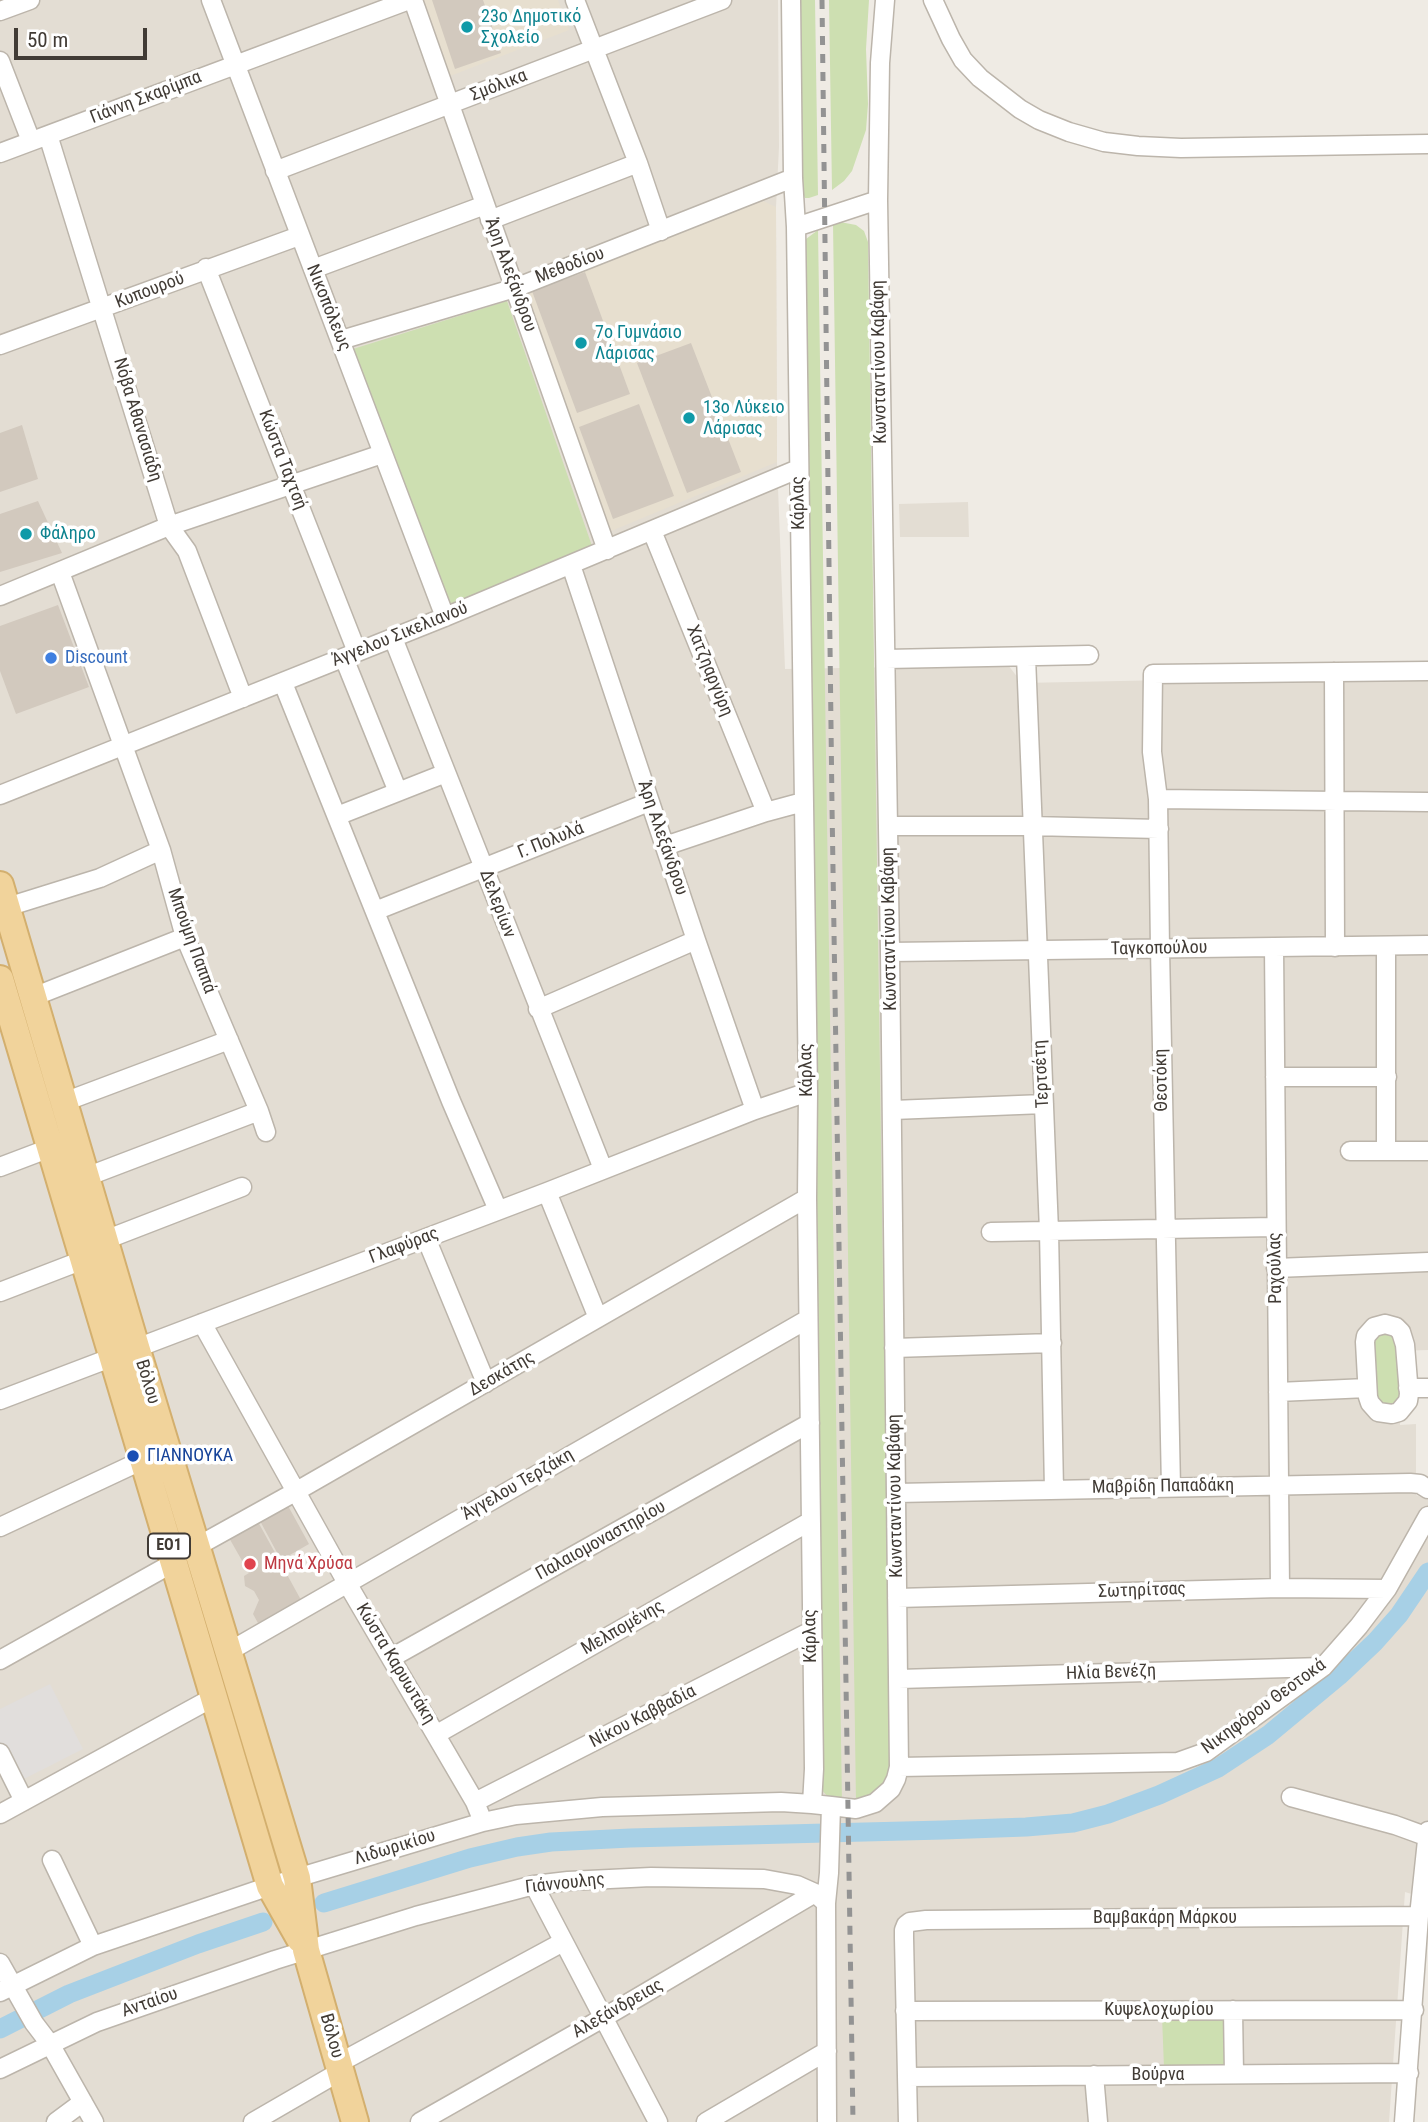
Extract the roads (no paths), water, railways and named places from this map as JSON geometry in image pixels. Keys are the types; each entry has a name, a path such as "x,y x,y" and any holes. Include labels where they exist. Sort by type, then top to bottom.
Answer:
{"main road":[{"name":"Βόλου","path":"3,896 297,1878"},
{"name":"Βόλου","path":"0,979 7,1032 50,1149 270,1886"},
{"name":"ΕΟ1","path":"297,1878 306,1950"},
{"name":"ΕΟ1","path":"270,1886 306,1950"},
{"name":"Βόλου","path":"306,1950 355,2122"}],"street":[{"path":"0,10 30,0"},
{"name":"Νικοπόλεως","path":"211,0 445,617"},
{"name":"Γιάννη Σκαρίμπα","path":"0,153 411,0"},
{"name":"Άρη Αλεξάνδρου","path":"411,0 607,550"},
{"path":"575,0 638,163 661,231"},
{"name":"Σμόλικα","path":"275,171 722,0"},
{"name":"Κάρλας","path":"791,0 808,1092 809,1522 814,1769 812,1804"},
{"name":"Κωνσταντίνου Καβάφη","path":"830,1810 856,1809 875,1803 891,1789 899,1767 891,952 878,200 880,63 885,0"},
{"path":"933,0 963,60 980,78 1039,120 1069,132 1126,145 1181,148 1428,144"},
{"name":"Νόβα Αθανασιάδη","path":"0,61 40,138 103,309 169,526 187,551 243,698"},
{"path":"313,269 638,163"},
{"name":"Μεθοδίου","path":"341,340 515,288 793,178"},
{"path":"796,226 878,200"},
{"name":"Κυπουρού","path":"0,345 299,236"},
{"name":"Κώστα Ταχτσή","path":"206,268 292,485 398,792"},
{"path":"0,596 169,526 382,454"},
{"name":"Άγγελου Σικελιανού","path":"0,795 445,617 798,469"},
{"name":"Χατζηαργύρη","path":"652,531 766,812"},
{"name":"Άρη Αλεξάνδρου","path":"571,565 755,1110"},
{"name":"Μπούμη Παππά","path":"60,572 160,850 186,937 266,1132"},
{"name":"Δελερίων","path":"393,638 603,1169"},
{"path":"886,659 1089,655"},
{"name":"Τερτσέτη","path":"1026,657 1049,1231 1054,1490"},
{"path":"1335,947 1334,672 1428,671"},
{"name":"Θεοτόκη","path":"1171,1487 1159,828 1152,752 1153,674 1334,672"},
{"path":"283,683 451,1101 498,1210"},
{"path":"337,816 446,773"},
{"path":"1158,799 1428,802"},
{"name":"Γ. Πολυλά","path":"375,911 649,802"},
{"path":"664,846 803,802"},
{"path":"888,826 1159,828"},
{"path":"3,896 100,878 160,850"},
{"path":"33,997 186,937"},
{"path":"538,1009 696,940"},
{"name":"Ταγκοπούλου","path":"891,952 1428,944"},
{"path":"1385,946 1386,1151"},
{"name":"Ραχούλας","path":"1274,948 1280,1588"},
{"path":"64,1102 229,1040"},
{"path":"1275,1077 1387,1077"},
{"name":"Γλαφύρας","path":"0,1400 808,1092"},
{"path":"893,1110 1044,1104"},
{"path":"86,1177 259,1111"},
{"path":"0,1167 50,1149"},
{"path":"1350,1151 1428,1151"},
{"path":"105,1240 242,1187"},
{"path":"547,1192 598,1318"},
{"name":"Δεσκάτης","path":"196,1547 807,1198"},
{"path":"991,1232 1275,1227"},
{"path":"426,1238 486,1383"},
{"path":"0,1292 83,1259"},
{"path":"1276,1268 1428,1262"},
{"name":"Άγγελου Τερζάκη","path":"228,1652 808,1320"},
{"name":"Κώστα Καρυωτάκη","path":"202,1323 347,1583 437,1734 475,1802 483,1822"},
{"path":"1385,1324 1396,1327 1404,1338 1408,1388 1408,1401 1399,1412 1385,1414 1373,1407 1368,1397 1365,1348 1366,1336 1374,1327 1385,1324"},
{"path":"894,1348 1052,1343"},
{"path":"1278,1392 1367,1388"},
{"path":"1408,1388 1428,1388"},
{"name":"Παλαιομοναστηρίου","path":"391,1658 810,1423"},
{"path":"0,1527 143,1461"},
{"name":"Μαβρίδη Παπαδάκη","path":"896,1493 1410,1483 1420,1484 1428,1489"},
{"name":"Νικηφόρου Θεοτοκά","path":"899,1767 1178,1762 1206,1752 1323,1667 1387,1589 1428,1516"},
{"name":"Μελπομένης","path":"437,1734 809,1522"},
{"path":"0,1660 173,1563"},
{"name":"Σωτηρίτσας","path":"897,1598 1280,1588 1387,1589"},
{"name":"Νίκου Καββαδία","path":"475,1802 811,1631"},
{"name":"Ηλία Βενέζη","path":"899,1679 1323,1667"},
{"path":"0,1814 214,1697"},
{"path":"0,1753 24,1801"},
{"path":"1291,1797 1395,1825 1428,1837"},
{"name":"Λιδωρικίου","path":"6,1989 93,1946 270,1886 483,1822 516,1815 603,1807 781,1802 812,1804"},
{"path":"812,1804 830,1810 829,1873 821,1898 827,2122"},
{"path":"1404,2122 1413,2010 1423,1937 1419,1916 1428,1831"},
{"path":"52,1860 93,1946"},
{"name":"Γιάννουλης","path":"306,1950 416,1916 534,1885 568,1881 651,1877 752,1879 787,1882 821,1898"},
{"path":"534,1885 658,2122"},
{"name":"Αλεξάνδρειας","path":"420,2122 821,1898"},
{"name":"Βαμβακάρη Μάρκου","path":"905,2011 904,1930 911,1922 1419,1916"},
{"path":"253,2122 340,2067 563,1942"},
{"name":"Ανταίου","path":"0,2069 97,2022 306,1950"},
{"path":"0,1963 6,1989 50,2044 94,2122"},
{"path":"1233,2010 1234,2074"},
{"name":"Κυψελοχωρίου","path":"905,2011 1413,2010"},
{"path":"905,2011 908,2122"},
{"path":"706,2122 827,2051"},
{"name":"Βούρνα","path":"907,2077 1409,2073"},
{"path":"1094,2075 1098,2122"},
{"path":"56,2122 83,2102"}],"waterway":[{"path":"324,1903 470,1858 551,1842 1026,1827 1073,1823 1108,1814 1159,1795 1218,1768 1268,1735 1375,1642 1399,1615 1428,1572"},
{"path":"0,2029 69,1994 263,1922"}],"railway":[{"path":"822,0 853,2122"}],"place":[{"name":"23ο Δημοτικό Σχολείο","path":"467,27"},
{"name":"7ο Γυμνάσιο Λάρισας","path":"581,343"},
{"name":"13ο Λύκειο Λάρισας","path":"689,418"},
{"name":"Φάληρο","path":"26,534"},
{"name":"Discount","path":"51,658"},
{"name":"ΓΙΑΝΝΟΥΚΑ","path":"133,1456"},
{"name":"Μηνά Χρύσα","path":"250,1564"}]}
